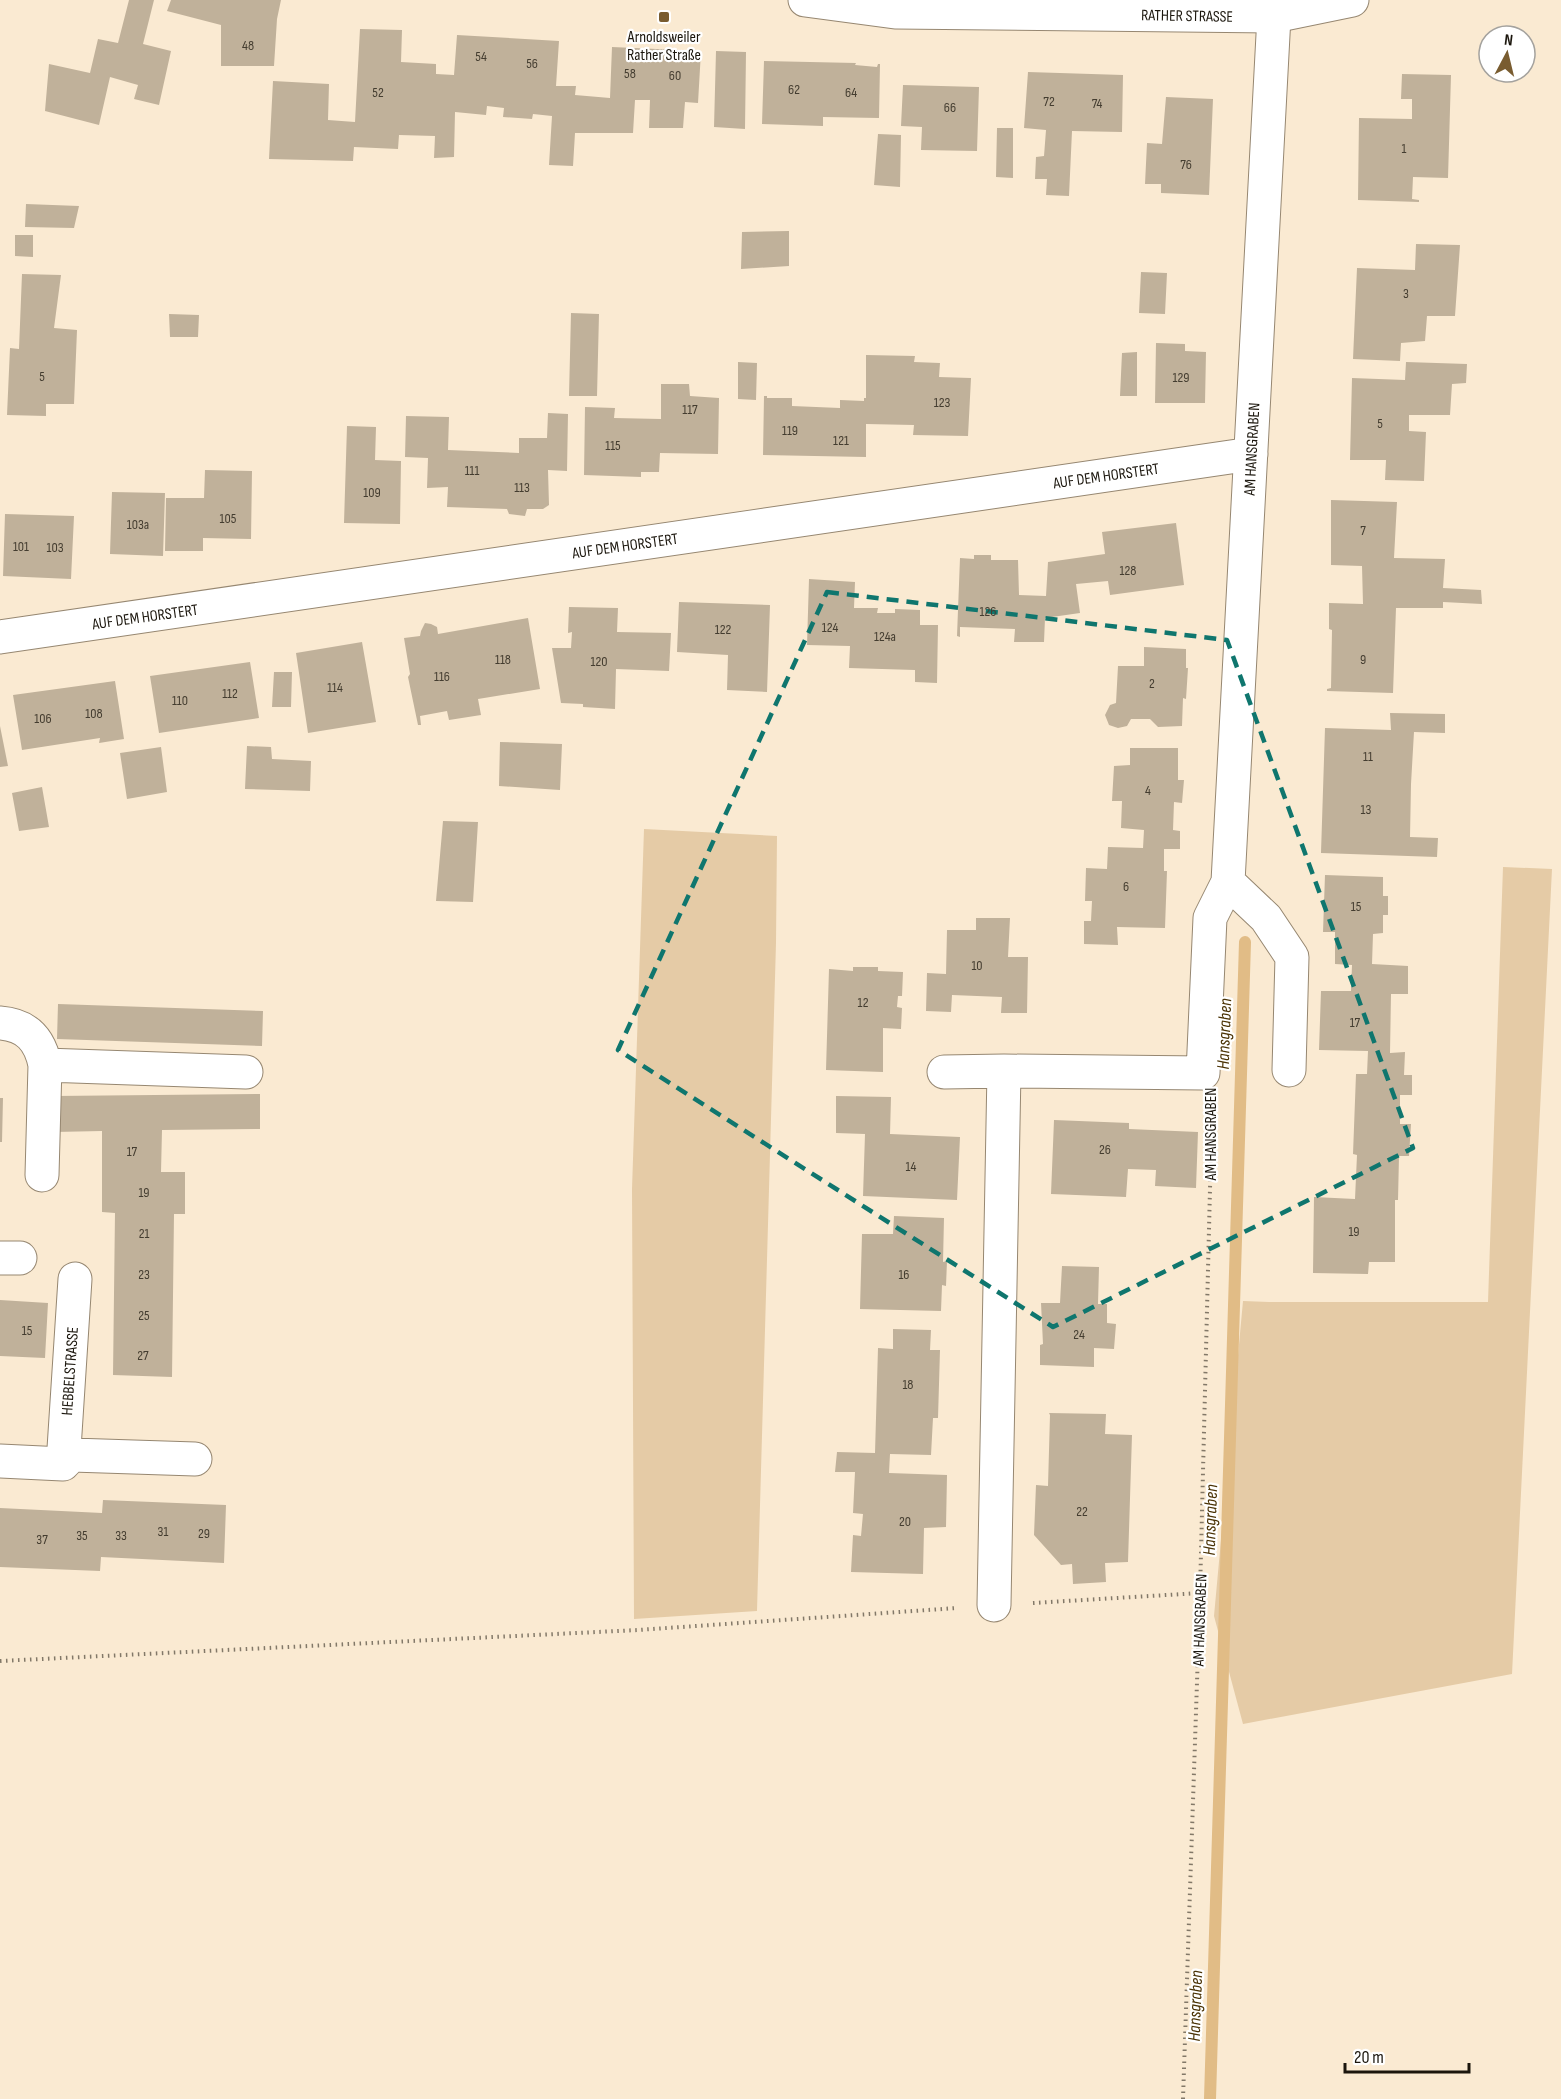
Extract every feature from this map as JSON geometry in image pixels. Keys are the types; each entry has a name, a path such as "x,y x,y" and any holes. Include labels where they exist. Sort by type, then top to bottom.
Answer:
{"street":[{"name":"RATHER STRASSE","path":"805,0 895,12 1274,16 1352,0"},
{"name":"AM HANSGRABEN","path":"944,1072 1203,1072 1210,918 1228,882 1274,16"},
{"name":"AUF DEM HORSTERT","path":"0,637 1251,454"},
{"path":"1228,882 1266,918 1292,957 1289,1070"},
{"path":"0,1023 22,1028 42,1049 45,1065 42,1175"},
{"path":"45,1065 246,1072"},
{"path":"994,1605 1004,1071"},
{"name":"HEBBELSTRASSE","path":"63,1464 75,1279"},
{"path":"0,1461 63,1464 72,1455 195,1459"}],"path":[{"name":"AM HANSGRABEN","path":"1183,2099 1200,1593 1213,1083 1203,1072"},
{"path":"0,1661 638,1630 1200,1593"}],"highlighted area":[{"path":"827,592 1227,640 1413,1148 1053,1327 618,1050"}],"shaded area":[{"path":"644,829 777,836 757,1611 634,1619 632,1189"},
{"path":"1503,867 1552,869 1512,1674 1243,1724 1214,1616 1243,1301 1488,1302"}],"building":[{"path":"129,0 154,0 143,44 171,51 159,105 134,99 138,85 110,77 99,125 45,111 49,64 90,73 98,39 118,43"},
{"path":"171,0 281,0 277,19 274,66 221,66 221,25 167,11"},
{"path":"360,29 402,30 401,62 436,64 436,74 454,75 457,35 559,41 556,86 576,86 575,95 610,98 612,47 701,51 698,103 685,102 683,128 649,128 650,100 635,100 633,133 575,133 573,166 549,165 552,116 533,114 532,119 503,117 504,108 487,106 486,115 455,112 454,157 434,158 435,136 399,135 398,149 354,147 353,161 269,159 273,81 329,84 328,120 355,122"},
{"path":"716,51 746,52 745,129 714,127"},
{"path":"764,61 856,63 855,65 877,67 880,64 879,118 823,117 823,126 762,124"},
{"path":"1028,72 1123,75 1122,132 1072,131 1069,196 1046,195 1047,179 1035,179 1036,157 1044,156 1046,130 1024,128"},
{"path":"1402,74 1451,75 1448,178 1413,177 1412,199 1419,200 1419,202 1358,200 1359,118 1412,119 1412,99 1401,99"},
{"path":"903,85 979,87 977,151 921,150 922,127 901,126"},
{"path":"1166,97 1213,99 1209,195 1161,193 1161,184 1145,184 1147,143 1162,144"},
{"path":"997,128 1013,128 1013,178 996,177"},
{"path":"878,134 901,135 900,187 874,185"},
{"path":"26,204 79,206 74,228 25,227"},
{"path":"789,231 789,266 741,269 742,232"},
{"path":"15,235 33,235 33,257 15,256"},
{"path":"1416,244 1460,245 1455,316 1427,316 1425,341 1401,343 1400,361 1353,359 1357,268 1415,270"},
{"path":"1141,272 1167,273 1165,314 1139,313"},
{"path":"22,274 61,275 54,328 77,330 74,404 46,404 46,416 7,415 10,348 19,349"},
{"path":"571,313 599,314 597,396 569,396"},
{"path":"169,314 199,315 198,337 170,337"},
{"path":"1156,343 1185,344 1185,351 1206,352 1205,403 1155,403"},
{"path":"1137,352 1137,396 1120,396 1122,353"},
{"path":"866,355 915,356 914,362 940,363 939,377 971,378 968,436 913,435 914,425 866,424 866,457 763,455 764,396 792,398 792,406 840,408 840,400 864,401 866,398"},
{"path":"738,362 757,363 756,400 738,399"},
{"path":"1406,362 1467,364 1466,383 1452,384 1450,415 1409,415 1409,431 1426,432 1424,481 1385,480 1386,460 1350,460 1352,378 1405,380"},
{"path":"661,384 689,384 690,396 719,398 718,454 660,453 659,472 641,472 641,477 584,475 585,407 615,408 614,418 661,419"},
{"path":"548,413 568,414 567,471 548,470 549,505 543,509 527,509 525,516 509,514 507,509 447,507 448,487 427,488 428,458 405,457 406,416 449,417 448,450 519,453 519,438 547,438"},
{"path":"347,426 376,427 375,460 401,461 400,524 344,523"},
{"path":"205,470 252,471 251,539 203,538 203,551 165,551 166,498 204,498"},
{"path":"112,492 165,493 163,556 110,554"},
{"path":"1331,500 1397,502 1394,558 1445,559 1443,588 1481,590 1482,604 1443,602 1443,608 1396,608 1393,693 1327,691 1331,688 1332,630 1329,629 1329,603 1363,604 1362,566 1331,565"},
{"path":"5,514 74,516 71,579 3,576"},
{"path":"1176,523 1184,585 1110,595 1108,581 1076,584 1080,613 1045,618 1044,642 1014,642 1015,629 960,627 960,637 957,636 960,558 974,559 974,555 991,555 991,560 1018,560 1019,595 1046,596 1048,562 1105,554 1102,532"},
{"path":"809,579 855,582 854,608 878,608 877,613 895,613 895,609 920,610 920,625 938,625 937,683 915,682 915,670 849,668 850,646 807,645"},
{"path":"679,602 770,605 767,692 727,690 728,655 677,652"},
{"path":"569,607 618,608 617,632 671,633 669,671 616,669 615,709 561,703 552,648 571,648 572,632 568,633"},
{"path":"528,618 540,689 478,699 481,715 449,720 447,711 420,716 421,725 418,725 408,677 410,674 404,638 420,636 425,623 437,627 438,634"},
{"path":"362,642 376,722 308,733 296,653"},
{"path":"1144,647 1186,649 1186,668 1188,668 1186,699 1183,698 1182,726 1158,727 1150,719 1131,719 1127,726 1118,728 1109,725 1105,715 1110,705 1116,703 1118,666 1144,666"},
{"path":"250,662 259,718 159,733 150,676"},
{"path":"274,672 292,672 291,707 272,707"},
{"path":"115,681 124,739 99,743 100,738 22,750 13,695"},
{"path":"1390,713 1445,714 1445,733 1414,732 1411,784 1410,837 1438,838 1437,857 1321,853 1325,728 1391,730"},
{"path":"0,726 8,766 0,767"},
{"path":"500,742 562,744 560,790 499,786"},
{"path":"247,746 271,747 272,759 311,761 310,791 245,789"},
{"path":"161,747 167,792 127,799 120,753"},
{"path":"1130,748 1178,748 1178,780 1184,780 1182,803 1174,802 1173,830 1180,831 1180,849 1164,849 1164,871 1167,871 1165,928 1117,927 1118,945 1084,944 1084,921 1091,921 1092,901 1085,901 1086,868 1107,869 1108,847 1143,848 1144,830 1121,828 1122,801 1112,801 1114,766 1130,765"},
{"path":"42,787 49,827 19,831 12,793"},
{"path":"443,821 478,822 473,902 436,901"},
{"path":"1325,875 1383,877 1383,896 1388,896 1388,915 1383,915 1383,933 1373,934 1372,964 1408,966 1408,994 1391,994 1390,1053 1405,1052 1404,1075 1412,1075 1412,1095 1400,1095 1400,1124 1411,1124 1409,1156 1399,1156 1398,1200 1395,1200 1395,1262 1369,1262 1368,1274 1313,1273 1314,1197 1355,1199 1357,1155 1353,1154 1356,1074 1367,1074 1368,1051 1319,1050 1321,991 1351,991 1352,965 1335,964 1335,932 1323,932"},
{"path":"976,918 1010,918 1008,957 1028,957 1027,1013 1001,1013 1002,997 952,995 951,1012 926,1011 927,973 946,974 947,930 976,930"},
{"path":"853,967 878,967 878,971 903,972 902,996 898,996 897,1007 902,1008 901,1029 883,1028 883,1072 826,1070 829,969 853,971"},
{"path":"58,1004 263,1011 262,1046 57,1039"},
{"path":"260,1094 260,1129 162,1130 161,1172 185,1172 185,1214 174,1214 172,1377 113,1375 115,1213 102,1212 102,1131 54,1132 54,1096"},
{"path":"836,1096 891,1097 890,1134 960,1137 957,1200 863,1196 865,1134 836,1133"},
{"path":"0,1098 3,1098 2,1142 0,1142"},
{"path":"1054,1120 1129,1123 1129,1129 1198,1132 1196,1188 1155,1186 1156,1170 1128,1169 1126,1197 1051,1194"},
{"path":"894,1216 944,1218 943,1262 947,1261 946,1286 942,1285 941,1311 860,1309 862,1234 893,1234"},
{"path":"1062,1266 1099,1267 1098,1304 1107,1304 1107,1323 1116,1324 1114,1349 1094,1348 1094,1367 1040,1365 1040,1345 1043,1344 1041,1303 1060,1303"},
{"path":"0,1300 48,1303 45,1358 0,1356"},
{"path":"893,1329 931,1330 930,1350 940,1350 938,1418 933,1418 931,1455 890,1454 889,1473 947,1475 946,1527 924,1528 923,1574 851,1572 853,1535 861,1536 863,1514 853,1513 855,1472 835,1472 837,1452 875,1453 878,1348 893,1349"},
{"path":"1049,1413 1106,1414 1105,1434 1132,1435 1128,1562 1105,1563 1106,1582 1073,1584 1072,1564 1061,1565 1034,1535 1036,1485 1048,1486"},
{"path":"103,1500 226,1505 224,1563 101,1557 100,1571 0,1567 0,1508 102,1513"}],"waterway":[{"name":"Hansgraben","path":"1210,2099 1245,942"}],"place":[{"name":"Arnoldsweiler Rather Straße","path":"664,17"}]}
